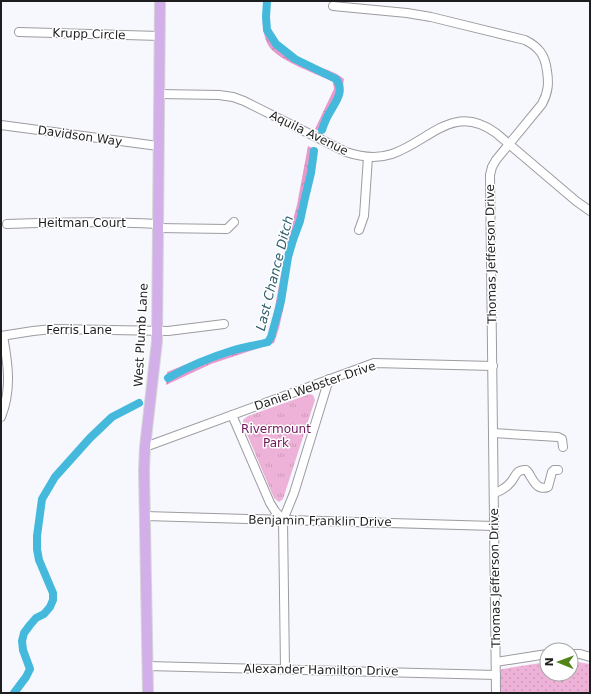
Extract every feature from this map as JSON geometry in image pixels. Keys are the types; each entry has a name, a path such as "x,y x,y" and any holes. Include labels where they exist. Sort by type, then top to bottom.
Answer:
{"main road":[{"name":"West Plumb Lane","path":"148,693 144,470 157,331 160,1"}],"street":[{"name":"Thomas Jefferson Drive","path":"333,6 407,13 431,17 525,40 532,43 538,49 546,63 549,81 546,97 542,104 496,160 490,175 496,693"},
{"name":"Krupp Circle","path":"19,32 160,36"},
{"name":"Aquila Avenue","path":"159,94 219,95 233,97 244,101 346,152 357,156 368,157 380,157 391,154 442,126 463,121 473,122 483,125 496,133 576,202 590,211"},
{"name":"Davidson Way","path":"1,125 158,146"},
{"path":"358,230 364,216 368,157"},
{"name":"Heitman Court","path":"7,224 127,222 157,226 227,229 234,222"},
{"name":"Ferris Lane","path":"2,336 33,330 53,329 168,332 224,324"},
{"path":"1,417 7,397 8,382 8,368 2,336"},
{"name":"Daniel Webster Drive","path":"145,447 374,363 492,366"},
{"path":"285,669 283,520 294,493 329,379"},
{"path":"232,415 270,503 283,520"},
{"path":"493,433 558,437 562,439 563,447"},
{"path":"494,493 501,491 507,486 512,481 516,473 520,471 523,470 528,472 537,486 541,488 548,486 552,472 554,470 558,470"},
{"name":"Benjamin Franklin Drive","path":"145,516 494,526"},
{"path":"579,654 590,657"},
{"path":"496,662 539,655"},
{"name":"Alexander Hamilton Drive","path":"147,666 496,675"}],"green space":[{"path":"264,1 270,1 268,26 277,43 297,57 332,72 344,79 341,97 323,133 315,129 334,89 333,82 284,59 271,49 265,38 264,32"},
{"path":"308,146 316,150 310,188 302,223 294,248 288,274 284,306 274,343 211,364 166,385 167,372 209,355 267,341 270,334 287,242 297,205"},
{"name":"Rivermount Park","path":"310,394 313,395 315,400 283,499 279,502 274,498 243,425 243,420 248,416"},
{"path":"579,662 590,664 590,693 499,693 499,677 502,669 539,663 539,682 579,682"}],"waterway":[{"name":"Last Chance Ditch","path":"267,1 267,30 276,44 295,59 336,79 339,83 339,96 326,119 322,130"},
{"name":"Last Chance Ditch","path":"168,378 217,356 234,350 268,342 271,337 281,301 288,257 300,221 311,173 314,151"},
{"name":"Last Chance Ditch","path":"14,693 30,669 23,650 22,641 24,633 36,618 44,614 50,607 53,600 53,593 39,560 37,549 37,536 42,499 55,477 90,438 112,417 139,403"}]}
